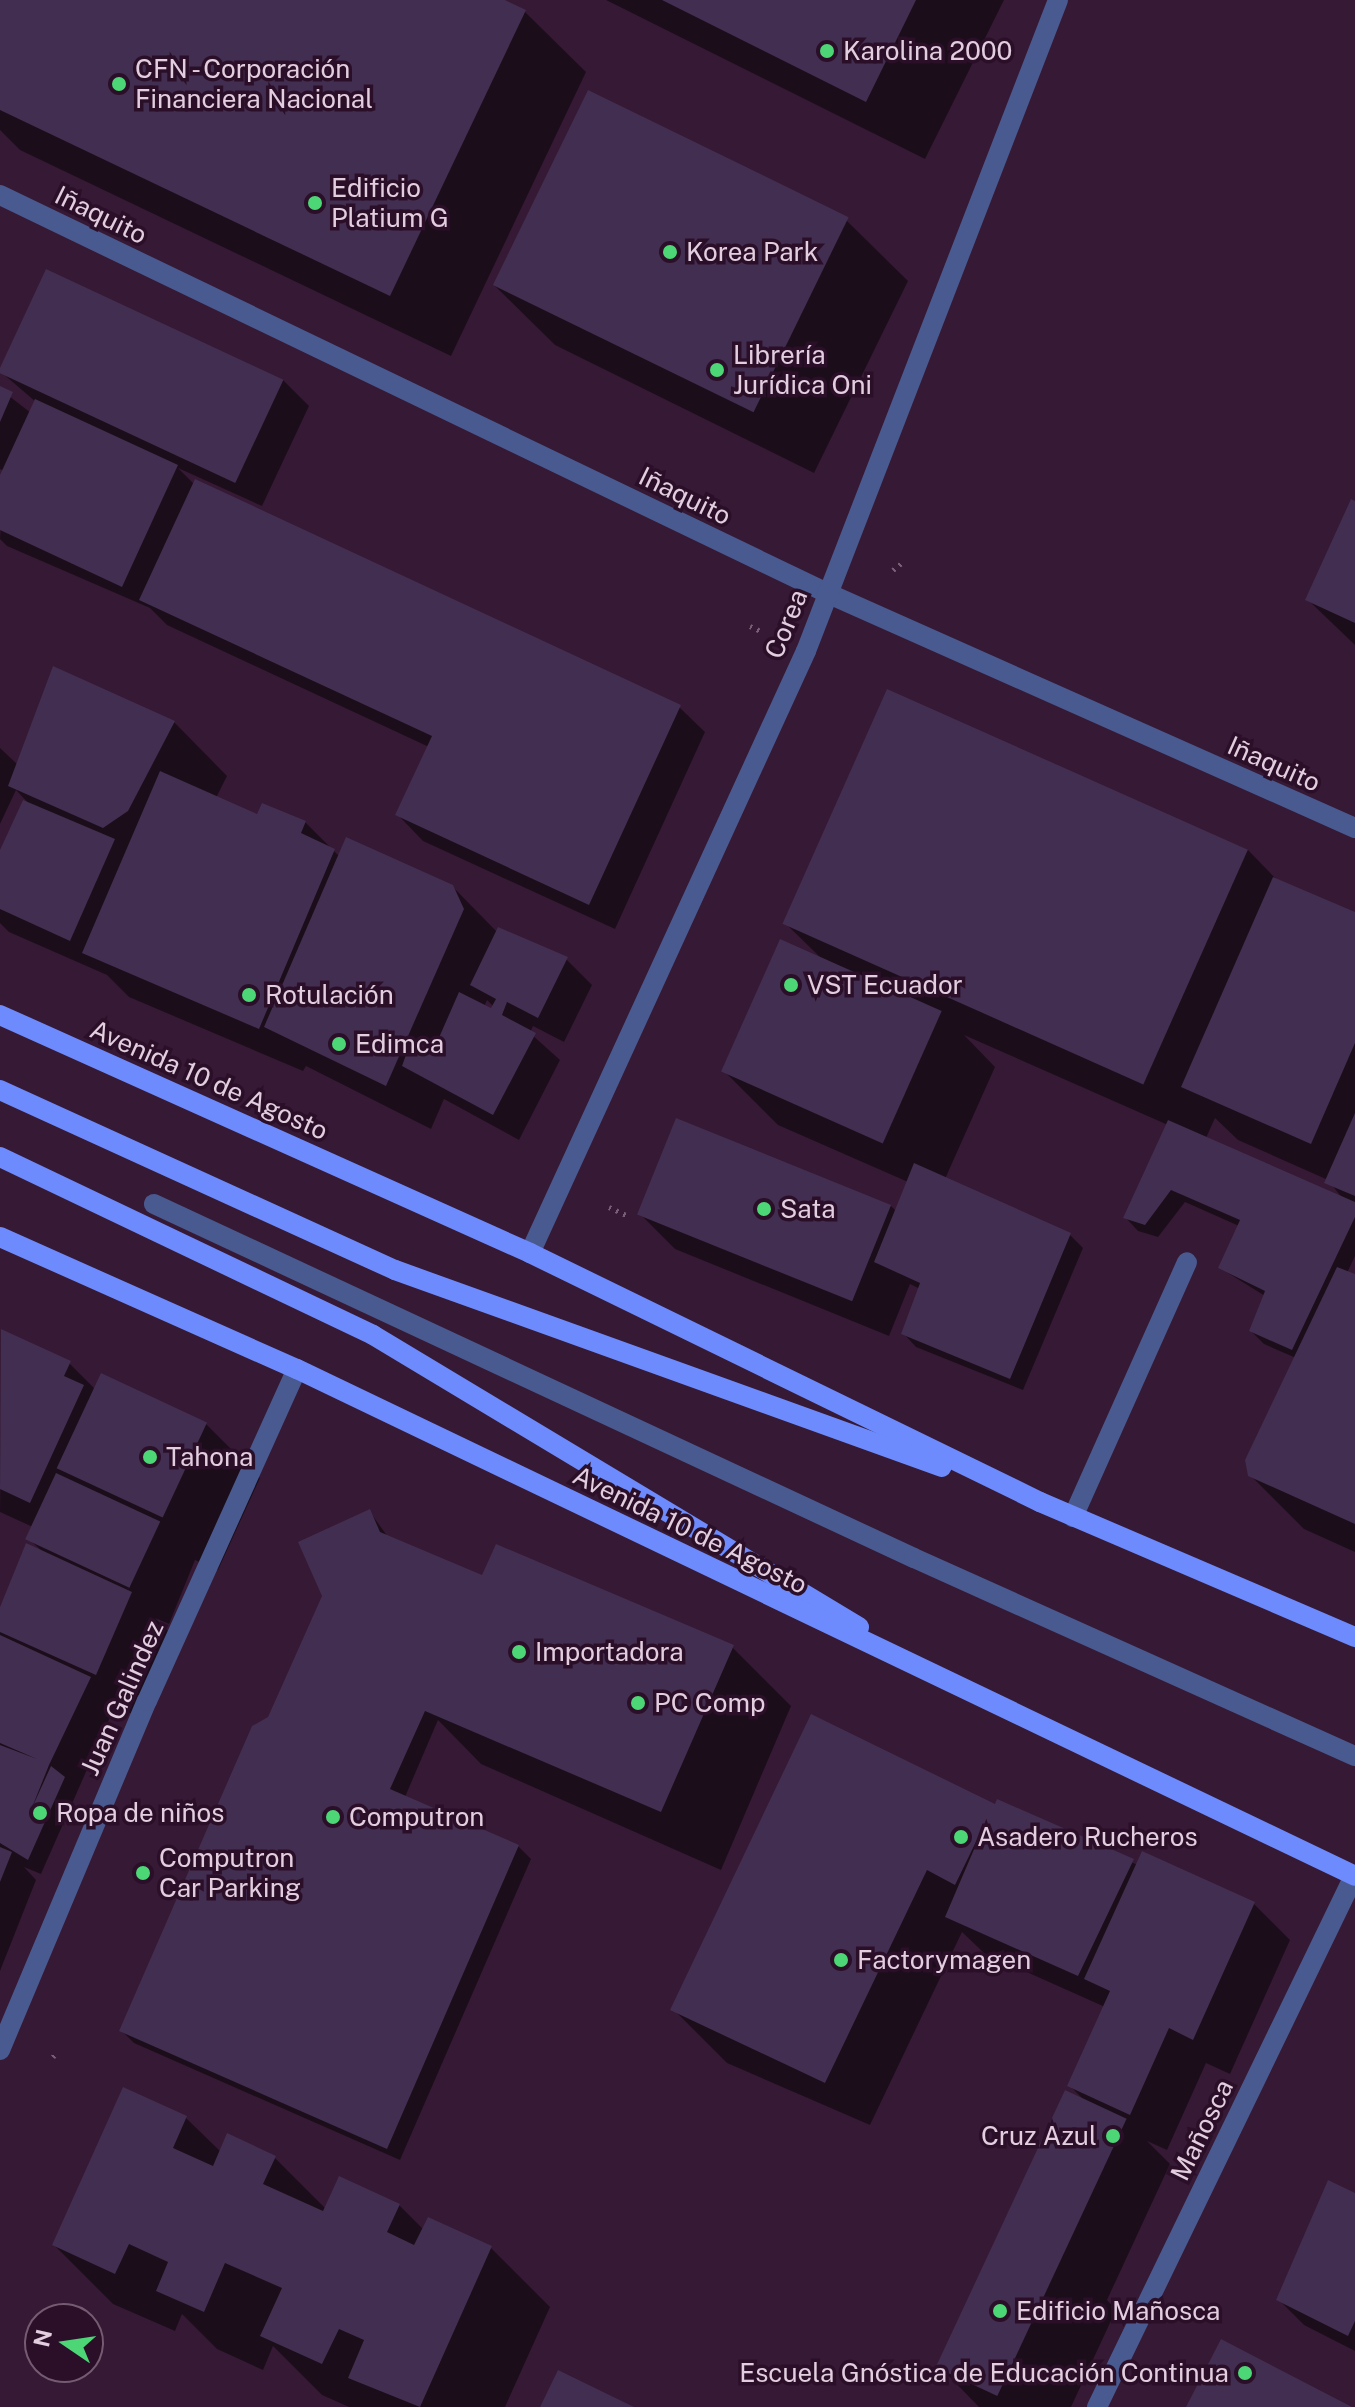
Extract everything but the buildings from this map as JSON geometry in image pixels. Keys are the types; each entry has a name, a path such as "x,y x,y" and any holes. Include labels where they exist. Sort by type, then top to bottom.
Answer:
{"main road":[{"name":"Avenida 10 de Agosto","path":"0,1015 530,1253 1040,1502 1355,1637"},
{"path":"0,1090 395,1270 1040,1502"},
{"path":"0,1157 373,1335 968,1693"},
{"name":"Avenida 10 de Agosto","path":"0,1237 297,1369 1354,1876"}],"street":[{"name":"Corea","path":"530,1253 806,651 1058,0"},
{"name":"Iñaquito","path":"0,195 827,593 1355,828"},
{"path":"154,1204 885,1545 1355,1756"},
{"path":"1073,1517 1187,1262"},
{"name":"Juan Galindez","path":"0,2050 147,1701 297,1369"},
{"name":"Mañosca","path":"1097,2407 1354,1876"}],"path":[{"path":"893,570 903,562"},
{"path":"750,626 763,632"},
{"path":"609,1207 626,1215"}],"place":[{"name":"Karolina 2000","path":"827,51"},
{"name":"CFN - Corporación Financiera Nacional","path":"119,84"},
{"name":"Edificio Platium G","path":"315,203"},
{"name":"Korea Park","path":"670,252"},
{"name":"Librería Jurídica Oni","path":"717,370"},
{"name":"VST Ecuador","path":"791,985"},
{"name":"Rotulación","path":"249,995"},
{"name":"Edimca","path":"339,1044"},
{"name":"Sata","path":"764,1209"},
{"name":"Tahona","path":"150,1457"},
{"name":"Importadora","path":"519,1652"},
{"name":"PC Comp","path":"638,1703"},
{"name":"Ropa de niños","path":"40,1813"},
{"name":"Computron","path":"333,1817"},
{"name":"Asadero Rucheros","path":"961,1837"},
{"name":"Computron Car Parking","path":"143,1873"},
{"name":"Factorymagen","path":"841,1960"},
{"name":"Cruz Azul","path":"1113,2136"},
{"name":"Edificio Mañosca","path":"1000,2311"},
{"name":"Escuela Gnóstica de Educación Continua","path":"1245,2373"}]}
